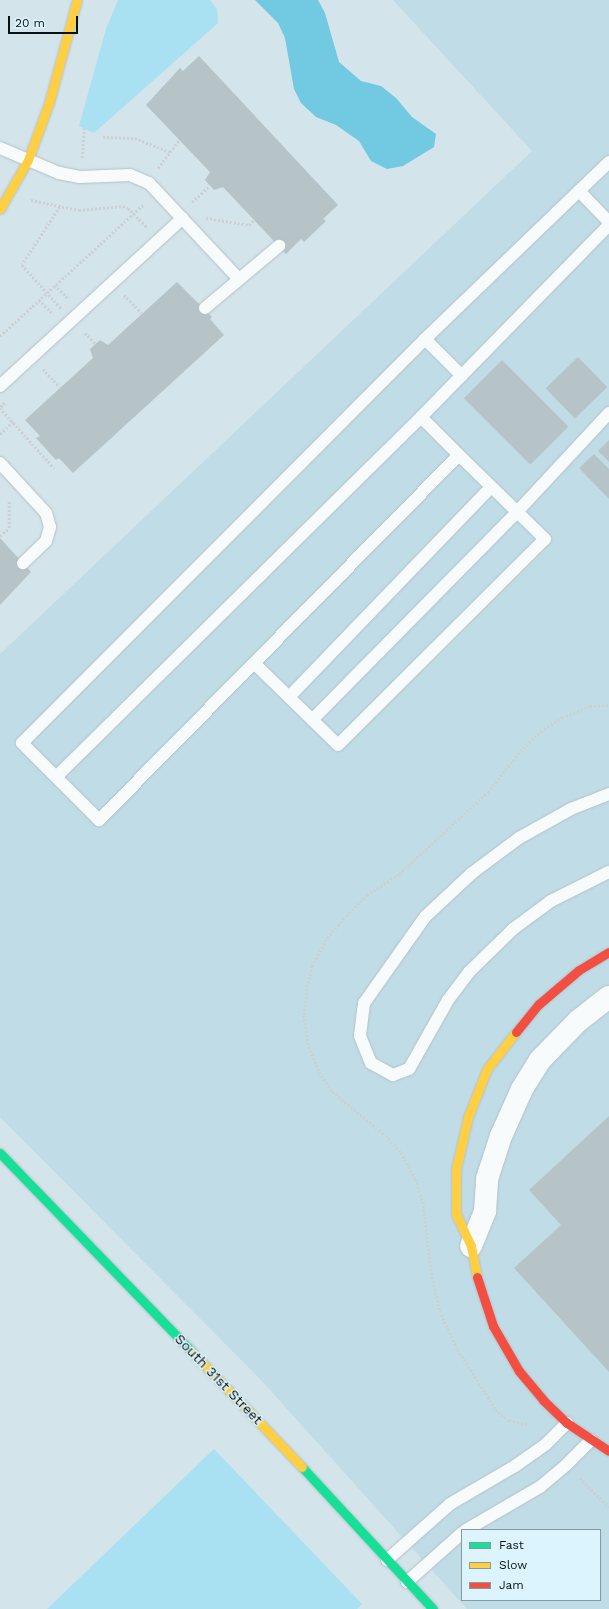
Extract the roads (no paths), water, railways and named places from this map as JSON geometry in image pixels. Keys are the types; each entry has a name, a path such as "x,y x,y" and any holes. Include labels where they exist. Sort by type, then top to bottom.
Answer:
{"street":[{"path":"0,209 28,160 49,103 77,0"},
{"path":"609,952 579,970 539,1004 487,1070 468,1117 456,1169 456,1214 472,1246 477,1278 493,1326 519,1370 543,1400 567,1423 609,1451"},
{"path":"472,1246 485,1211 487,1179 501,1136 522,1089 540,1060 578,1021 609,997"},
{"name":"South 31st Street","path":"0,1153 272,1434 432,1609"}],"lane":[{"path":"0,148 59,173 80,177 130,175 149,182 238,278"},
{"path":"459,455 99,820 22,743 425,339 609,162"},
{"path":"579,191 609,222"},
{"path":"0,386 183,218"},
{"path":"56,777 421,417 609,225"},
{"path":"205,308 238,278 255,267 279,246"},
{"path":"425,339 462,376"},
{"path":"312,720 517,512 609,413"},
{"path":"254,663 338,745 545,539 421,417"},
{"path":"0,463 46,513 50,527 46,541 23,563"},
{"path":"289,697 491,487"},
{"path":"609,794 572,809 519,838 472,873 425,917 364,1003 360,1036 371,1063 393,1075 409,1069 448,1000 469,972 513,929 551,901 609,872"},
{"path":"387,1560 450,1504 515,1466 546,1444 567,1423"},
{"path":"468,1529 540,1486 567,1464 591,1440"},
{"path":"408,1582 461,1535"}]}
